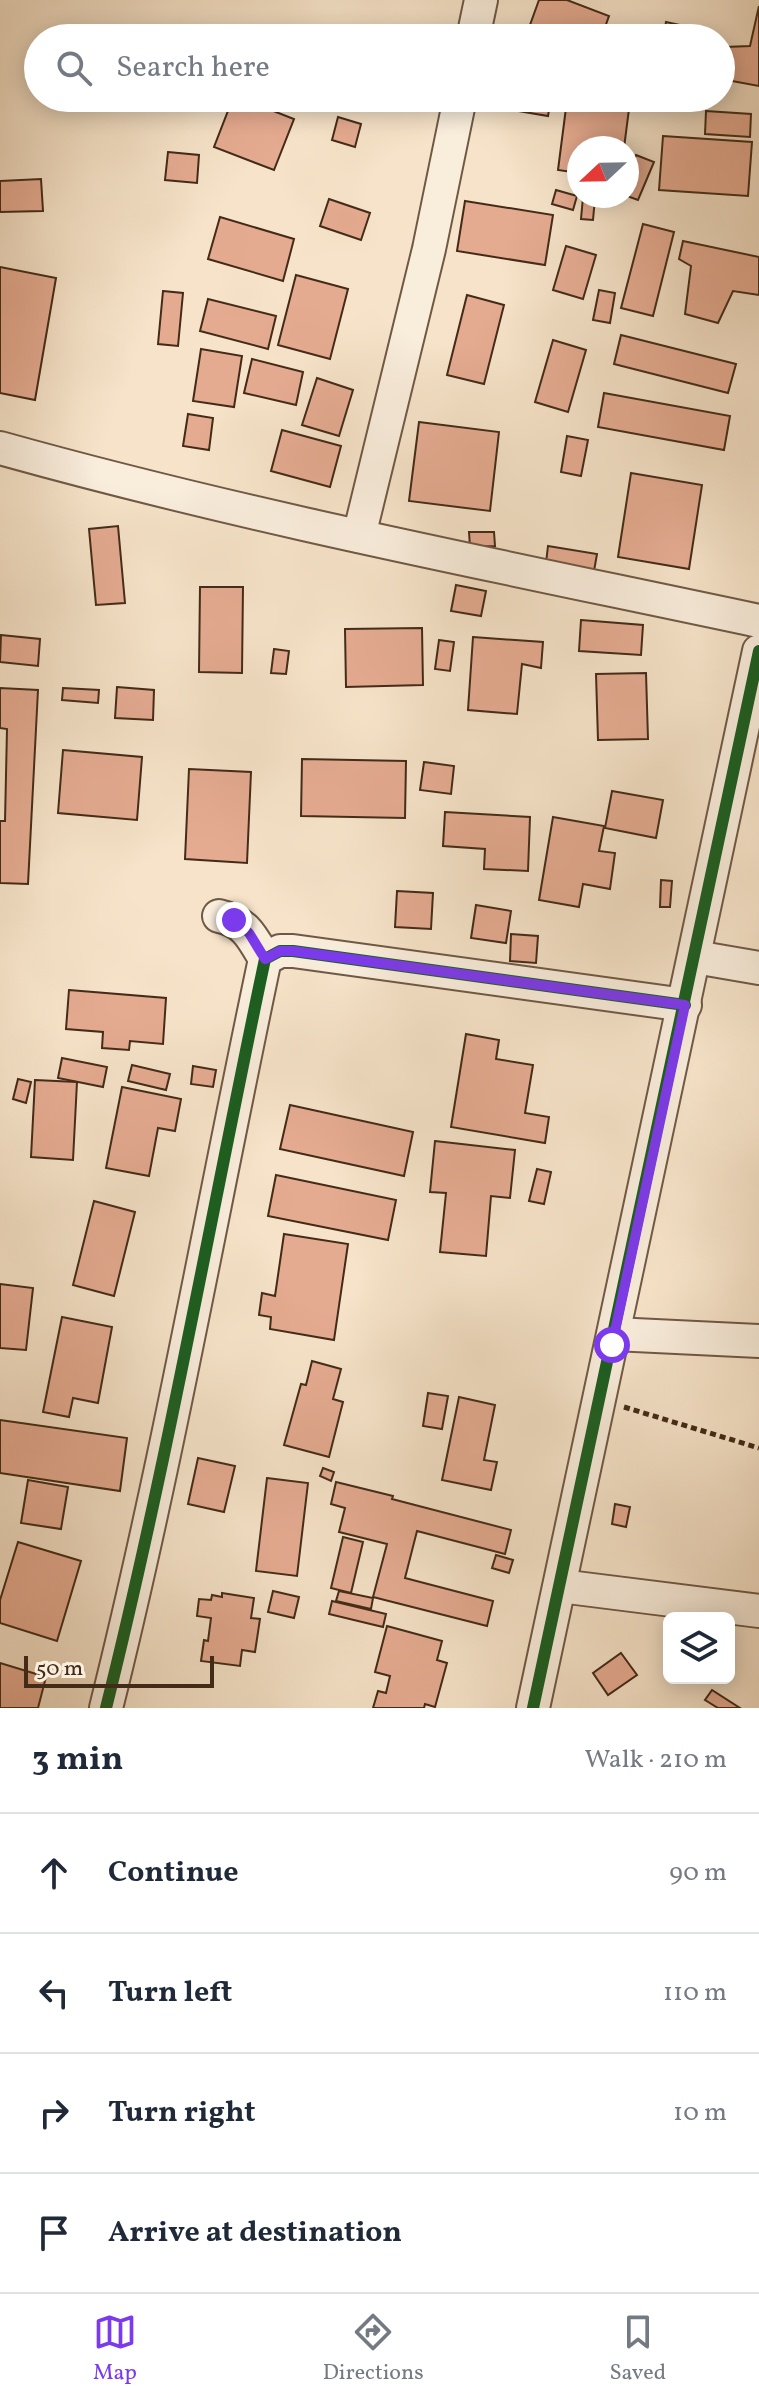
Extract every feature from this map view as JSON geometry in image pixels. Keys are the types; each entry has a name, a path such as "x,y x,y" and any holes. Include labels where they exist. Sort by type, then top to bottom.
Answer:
{"street":[{"path":"476,24 481,0"},
{"path":"359,536 429,249 457,112"},
{"path":"0,448 98,475 359,536 759,621"},
{"path":"533,1708 759,651"},
{"path":"106,1708 128,1622 188,1346 265,959 249,933 234,920 219,916"},
{"path":"265,959 280,951 293,951 685,1005"},
{"path":"695,957 759,968"},
{"path":"614,1334 759,1341"},
{"path":"560,1586 759,1611"}],"path":[{"path":"600,1400 759,1448"}],"building":[{"path":"539,0 567,0 609,16 606,24 530,24"},
{"path":"759,6 759,86 735,82 735,47 750,46"},
{"path":"228,112 276,112 294,119 274,170 214,147"},
{"path":"524,112 549,112 548,116"},
{"path":"565,112 629,112 626,136 567,136 567,171 558,170"},
{"path":"706,112 751,114 750,137 705,134"},
{"path":"338,117 361,124 355,147 332,140"},
{"path":"663,136 752,142 748,196 659,190"},
{"path":"168,152 199,155 197,183 165,180"},
{"path":"639,156 654,162 639,198"},
{"path":"41,179 43,211 0,212 0,181"},
{"path":"556,190 567,193 567,208 574,208 573,210 552,204"},
{"path":"329,199 370,213 361,240 320,226"},
{"path":"465,201 553,215 545,265 457,251"},
{"path":"582,208 594,208 593,220 581,219"},
{"path":"220,217 294,239 283,281 208,259"},
{"path":"643,224 674,232 653,316 621,308"},
{"path":"683,241 759,257 759,295 733,291 718,323 685,314 691,266 679,259"},
{"path":"566,246 596,255 583,299 553,290"},
{"path":"0,267 56,278 35,400 0,393"},
{"path":"296,275 348,289 330,359 278,345"},
{"path":"599,290 615,293 610,323 593,320"},
{"path":"163,291 183,293 178,346 158,344"},
{"path":"467,295 504,305 484,384 447,375"},
{"path":"208,299 276,316 268,349 200,331"},
{"path":"621,335 736,364 728,393 614,364"},
{"path":"553,340 586,350 568,412 535,402"},
{"path":"201,349 242,356 234,407 193,401"},
{"path":"252,359 303,372 296,405 244,393"},
{"path":"317,378 353,390 339,436 302,425"},
{"path":"604,393 730,416 724,450 598,427"},
{"path":"188,414 213,418 209,450 183,446"},
{"path":"419,422 499,432 490,511 409,501"},
{"path":"282,430 341,446 330,487 271,471"},
{"path":"567,436 588,440 581,476 561,472"},
{"path":"631,473 702,485 689,569 618,557"},
{"path":"118,526 125,603 96,605 89,529"},
{"path":"469,532 494,532 495,546 470,547"},
{"path":"548,546 597,554 594,571 546,563"},
{"path":"456,585 486,591 481,616 451,611"},
{"path":"200,587 243,587 242,673 199,672"},
{"path":"581,620 643,625 641,655 579,651"},
{"path":"422,628 423,685 346,687 345,629"},
{"path":"1,635 40,639 38,666 0,662"},
{"path":"473,637 543,642 541,668 522,664 517,714 468,710"},
{"path":"439,640 454,642 450,671 435,669"},
{"path":"274,649 289,651 286,674 271,673"},
{"path":"646,673 648,739 598,740 596,674"},
{"path":"117,687 154,690 153,720 115,718"},
{"path":"0,688 38,690 28,884 0,883 0,821 5,821 7,729 0,728"},
{"path":"63,688 99,690 98,703 62,700"},
{"path":"63,750 142,757 137,820 58,813"},
{"path":"302,759 406,761 405,818 301,816"},
{"path":"424,762 454,766 451,794 420,790"},
{"path":"189,769 251,772 247,863 185,859"},
{"path":"612,791 663,800 656,838 605,828"},
{"path":"445,812 530,817 528,871 484,869 485,849 443,846"},
{"path":"553,817 604,826 599,851 615,853 610,889 583,884 579,907 539,900"},
{"path":"661,880 672,881 670,907 660,907"},
{"path":"397,891 433,893 431,929 395,927"},
{"path":"476,905 511,911 506,943 471,938"},
{"path":"511,934 538,936 536,963 510,961"},
{"path":"69,990 166,998 163,1044 130,1041 129,1050 102,1048 103,1032 66,1029"},
{"path":"466,1034 499,1040 496,1059 533,1065 525,1113 549,1117 545,1143 451,1127"},
{"path":"62,1058 107,1067 103,1087 58,1078"},
{"path":"132,1065 170,1074 166,1090 128,1081"},
{"path":"193,1066 216,1070 213,1087 191,1084"},
{"path":"18,1079 31,1082 26,1103 13,1099"},
{"path":"35,1080 77,1082 73,1160 31,1157"},
{"path":"122,1087 181,1099 175,1131 158,1128 149,1176 106,1168"},
{"path":"290,1105 413,1132 404,1176 280,1149"},
{"path":"435,1141 515,1150 510,1198 491,1196 486,1256 440,1252 446,1193 430,1192"},
{"path":"537,1169 551,1172 544,1204 529,1201"},
{"path":"276,1175 396,1200 388,1240 268,1216"},
{"path":"94,1201 135,1212 114,1296 73,1285"},
{"path":"284,1234 348,1244 334,1340 270,1329 271,1317 259,1315 262,1293 275,1296"},
{"path":"0,1284 33,1288 26,1350 0,1348"},
{"path":"62,1317 112,1327 98,1403 73,1398 69,1417 43,1412"},
{"path":"312,1361 341,1369 333,1399 343,1402 329,1457 284,1445 301,1384 306,1385"},
{"path":"428,1393 448,1396 442,1429 423,1426"},
{"path":"459,1397 495,1405 484,1460 497,1462 491,1490 442,1480"},
{"path":"0,1420 127,1438 120,1491 0,1473"},
{"path":"198,1458 235,1466 224,1512 188,1504"},
{"path":"323,1468 334,1472 331,1481 320,1476"},
{"path":"267,1478 308,1483 297,1576 256,1571"},
{"path":"28,1480 68,1487 61,1529 21,1523"},
{"path":"336,1482 511,1530 505,1554 417,1531 405,1578 493,1601 487,1626 373,1597 387,1544 339,1532 345,1508 331,1504"},
{"path":"615,1504 630,1507 626,1527 612,1524"},
{"path":"343,1537 363,1542 351,1593 331,1588"},
{"path":"18,1542 81,1561 57,1641 0,1623 0,1600"},
{"path":"496,1555 513,1560 509,1573 492,1568"},
{"path":"273,1591 299,1597 294,1618 268,1612"},
{"path":"339,1591 373,1598 371,1609 336,1601"},
{"path":"222,1593 254,1598 251,1618 260,1619 255,1652 242,1650 240,1666 201,1661 211,1618 197,1616 199,1599 211,1600 212,1595 222,1597"},
{"path":"332,1601 386,1614 383,1627 329,1614"},
{"path":"387,1626 442,1641 437,1660 447,1663 435,1707 425,1704 424,1708 373,1708 378,1691 386,1693 390,1676 375,1672"},
{"path":"621,1653 637,1675 608,1695 593,1673"},
{"path":"0,1663 46,1677 38,1708 0,1708"},
{"path":"712,1690 740,1708 718,1708 705,1700"}],"cycle path":[{"path":"533,1708 759,651"},
{"path":"106,1708 170,1428 265,959 280,951 293,951 685,1005"}],"route":[{"path":"234,920 249,933 265,959 280,951 293,951 685,1005 612,1345"}]}
